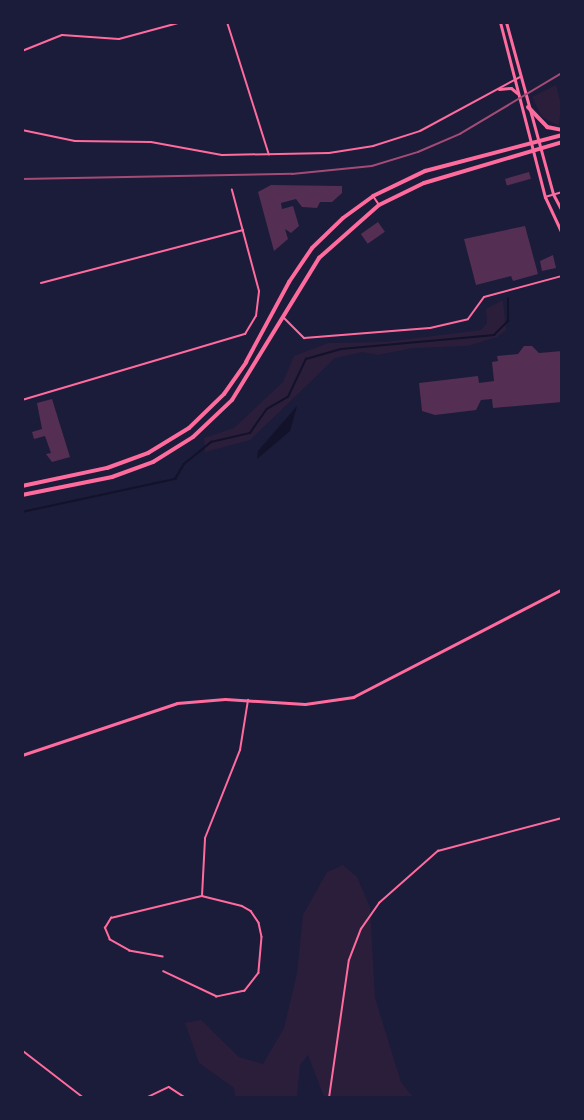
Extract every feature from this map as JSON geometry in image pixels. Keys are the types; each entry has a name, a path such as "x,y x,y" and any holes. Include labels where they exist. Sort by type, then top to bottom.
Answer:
{"highway":[{"path":"528,106 547,127 561,133"},
{"path":"22,486 107,468 148,453 189,428 224,394 241,370 289,282 326,233 373,196 425,171 561,133"},
{"path":"22,495 112,477 153,462 193,437 232,400 319,258 379,205 424,183 561,142"}],"street":[{"path":"22,51 62,35 119,39 182,22"},
{"path":"227,22 269,155"},
{"path":"500,22 545,197 561,233"},
{"path":"506,22 553,194 561,211"},
{"path":"22,130 75,141 151,142 222,155 329,153 373,146 420,131 520,77"},
{"path":"499,89 511,88 519,94"},
{"path":"22,400 245,334 260,303 232,190"},
{"path":"545,197 561,192"},
{"path":"373,196 379,205"},
{"path":"41,283 243,230"},
{"path":"283,316 304,338 460,323 474,315 484,297 561,276"},
{"path":"22,755 165,706 201,700 248,700 305,704 353,697 561,589"},
{"path":"202,896 205,838 240,750 248,700"}],"lane":[{"path":"163,957 130,951 110,940 105,928 111,918 202,896 251,911 262,937 259,973 245,991 217,997 164,972"}],"path":[{"path":"329,1098 349,960 361,929 379,903 438,851 561,818"},
{"path":"22,1050 84,1098"},
{"path":"146,1098 169,1087 186,1098"}],"shaded area":[{"path":"556,85 561,104 559,126 542,117 532,97"},
{"path":"503,300 506,330 497,337 468,346 413,348 378,355 362,352 335,358 250,440 205,452 204,438 234,428 283,382 294,356 328,343 385,342 481,330 487,323 486,309"},
{"path":"297,406 290,431 257,459 258,451"},
{"path":"343,865 357,877 370,907 375,998 401,1082 413,1097 324,1097 308,1055 300,1065 297,1097 235,1097 234,1088 199,1063 185,1023 201,1020 239,1057 263,1064 284,1028 297,973 303,915 327,872"}],"building":[{"path":"529,172 531,179 507,186 505,179"},
{"path":"271,185 342,186 342,193 332,202 320,202 317,208 302,207 296,199 281,203 282,209 293,206 299,226 291,233 285,229 288,239 274,251 258,192"},
{"path":"378,222 385,232 368,244 361,234"},
{"path":"525,226 538,274 513,281 511,276 476,285 464,239"},
{"path":"553,255 556,268 542,271 540,261"},
{"path":"524,346 532,346 539,353 562,351 562,402 493,408 492,399 481,400 476,410 435,415 422,411 419,383 478,376 479,383 494,381 492,362 498,361 497,356 518,354"},
{"path":"52,399 70,457 52,462 46,454 51,453 45,436 34,439 32,432 42,429 37,403"}],"waterway":[{"path":"22,512 175,479 184,464 211,442 250,433 267,409 288,397 306,359 341,349 494,335 508,321 508,299"}],"railway":[{"path":"22,179 292,174 372,166 418,152 460,134 562,73"}]}
